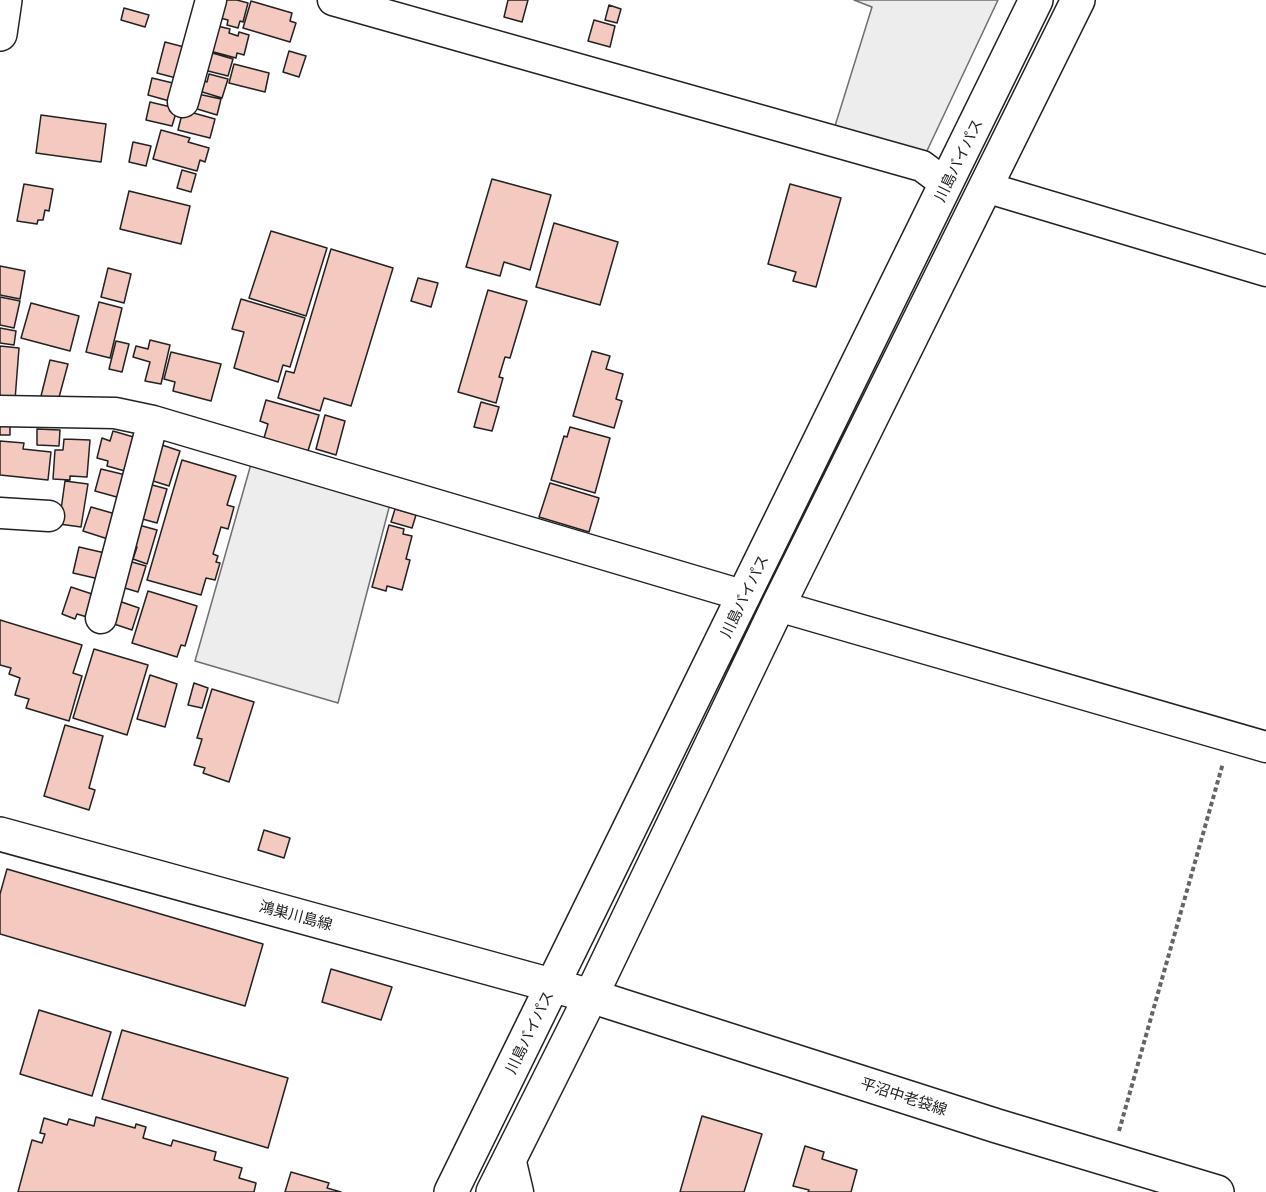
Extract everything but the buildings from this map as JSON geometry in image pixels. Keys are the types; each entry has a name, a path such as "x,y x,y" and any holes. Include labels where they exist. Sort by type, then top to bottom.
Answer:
{"main road":[{"path":"0,34 5,0"},
{"name":"川島バイパス","path":"451,1192 1036,0"},
{"path":"493,1192 591,996 778,606 1078,0"},
{"name":"鴻巣川島線","path":"0,834 591,996"},
{"name":"平沼中老袋線","path":"591,996 997,1126 1217,1192"}],"street":[{"path":"183,102 211,0"},
{"path":"333,0 922,166 946,184"},
{"path":"985,187 1266,271"},
{"path":"0,411 115,413 153,421 745,596"},
{"path":"101,618 153,421"},
{"path":"0,513 50,516"},
{"path":"778,606 1266,747"},
{"path":"510,1158 518,1192"}],"path":[{"path":"1111,1160 1231,737"}],"shaded area":[{"path":"854,0 998,0 925,155 835,126 872,7"},
{"path":"251,464 390,504 338,703 195,661"}]}
